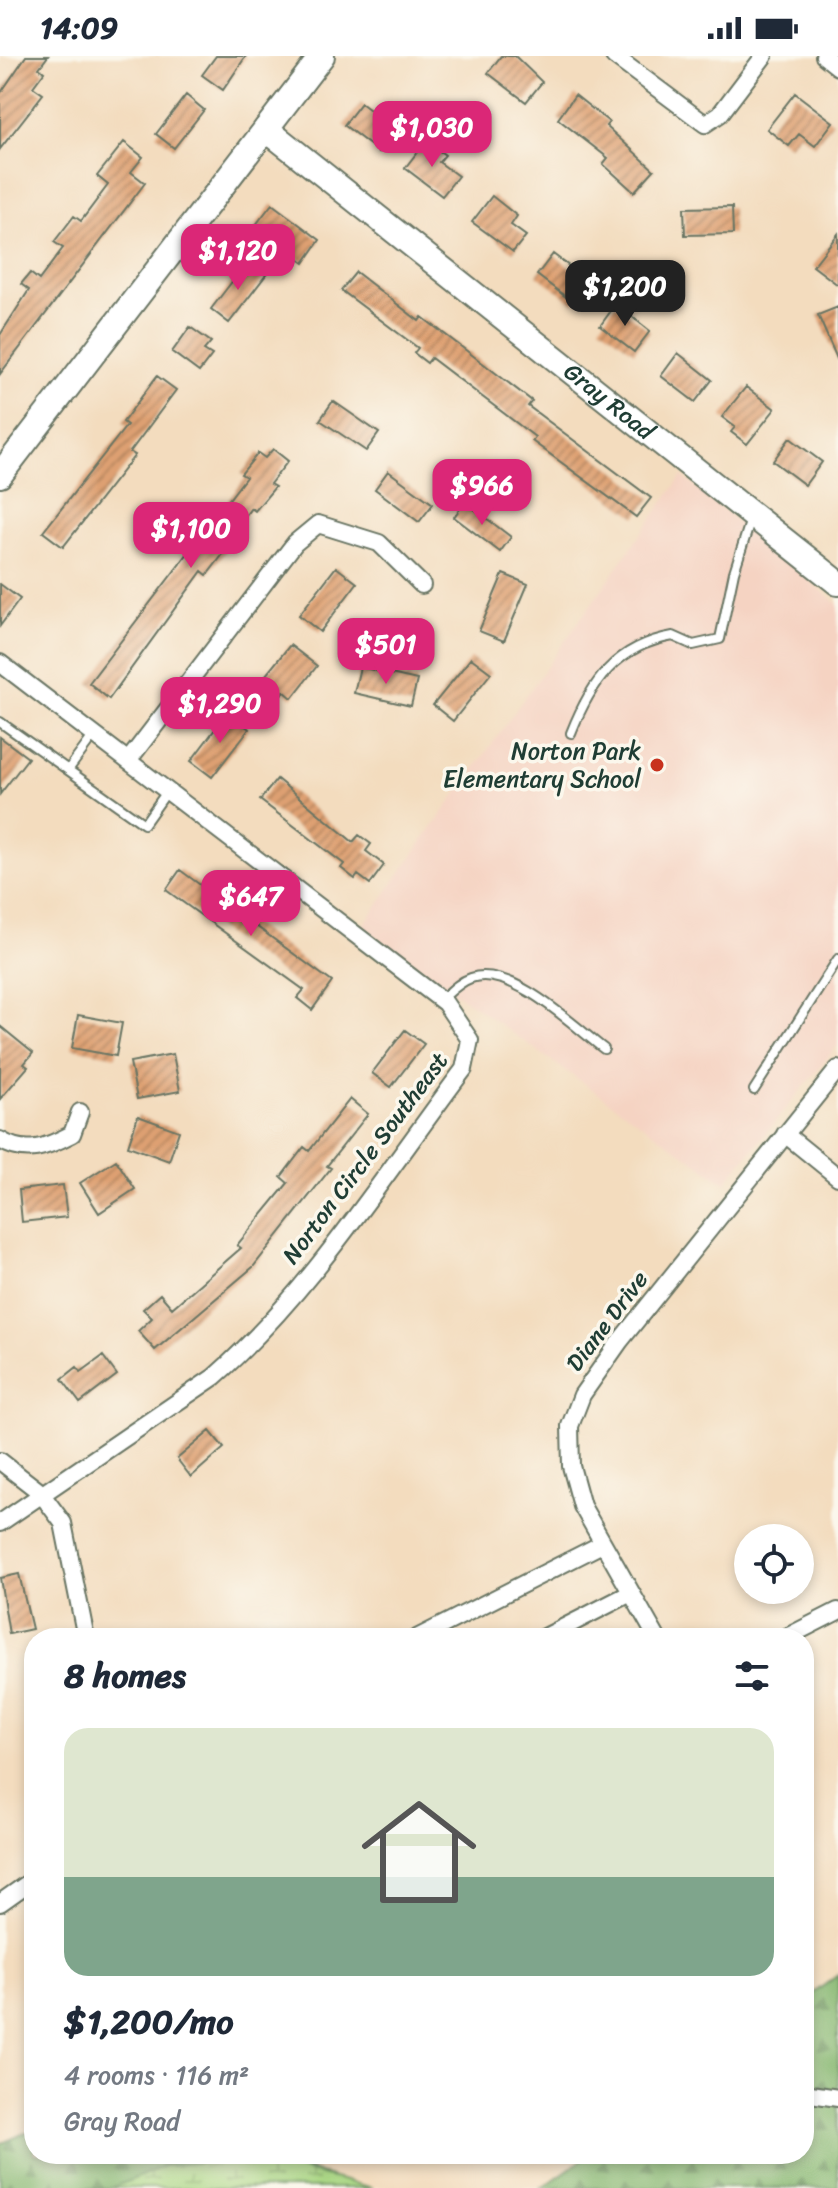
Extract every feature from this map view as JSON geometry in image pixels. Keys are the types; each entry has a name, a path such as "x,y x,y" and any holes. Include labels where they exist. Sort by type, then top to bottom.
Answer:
{"street":[{"path":"3,464 322,56"},
{"path":"614,56 705,124 720,114 764,56"},
{"path":"824,56 838,67"},
{"name":"Gray Road","path":"266,129 838,583"},
{"path":"128,761 295,543 318,524 379,543 422,585"},
{"name":"Norton Circle Southeast","path":"0,663 166,793 441,1000 458,1018 470,1040 464,1069 273,1319 214,1377 40,1492 0,1523"},
{"name":"Diane Drive","path":"651,1628 582,1506 571,1466 570,1426 582,1395 620,1341 838,1069"},
{"path":"0,1140 13,1147 44,1149 72,1134 80,1112"},
{"path":"785,1134 838,1177"},
{"path":"0,1461 40,1492 63,1523 84,1628"},
{"path":"437,1628 602,1544"},
{"path":"563,1628 631,1593"},
{"path":"805,1628 838,1611"},
{"path":"0,1903 24,1886"},
{"path":"814,2094 838,2098"}],"lane":[{"path":"571,733 585,697 634,646 673,636 693,645 720,639 734,572 753,515"},
{"path":"0,722 144,824 166,793"},
{"path":"68,770 94,735"},
{"path":"754,1090 801,1011 838,959"},
{"path":"441,1000 472,978 502,978 536,996 604,1049"}],"shaded area":[{"name":"Norton Park Elementary School","path":"682,476 838,604 838,1045 725,1183 362,927"}],"green space":[{"path":"838,1975 838,2188 542,2188 576,2164 814,2164 814,1993"},
{"path":"24,2133 24,2164 293,2164 363,2188 0,2188 0,2144"},
{"path":"279,2164 373,2188 112,2188 164,2166"}],"building":[{"path":"26,56 48,56 39,68 44,72 33,87 43,94 0,149 0,94"},
{"path":"216,56 246,56 223,90 202,75"},
{"path":"501,56 515,56 542,82 526,102 488,73"},
{"path":"795,93 833,122 815,146 799,134 789,146 767,129"},
{"path":"186,95 204,110 174,148 156,134"},
{"path":"575,95 609,122 606,126 654,170 634,192 603,164 608,158 558,119"},
{"path":"361,103 396,130 379,152 344,125"},
{"path":"426,141 445,155 439,162 458,176 442,196 405,168"},
{"path":"124,142 143,157 131,172 145,183 0,374 0,335 29,290 21,284 30,273 39,280 63,248 54,242 74,216 81,221 108,185 97,176"},
{"path":"492,196 517,216 511,225 526,236 513,252 472,222"},
{"path":"272,204 320,240 304,263 255,226"},
{"path":"732,207 733,234 685,235 684,208"},
{"path":"838,234 838,285 813,266"},
{"path":"553,254 590,282 574,303 537,275"},
{"path":"248,261 266,275 229,323 211,309"},
{"path":"356,272 419,321 422,317 480,361 532,401 528,406 651,498 636,517 532,441 535,437 431,358 427,363 414,353 418,348 341,290"},
{"path":"616,304 650,331 634,352 600,326"},
{"path":"838,307 838,361 818,315"},
{"path":"190,327 211,342 204,350 212,355 199,372 172,352"},
{"path":"678,353 712,380 695,402 661,376"},
{"path":"157,376 176,390 130,452 135,455 63,547 43,532 127,425 123,422"},
{"path":"746,387 775,409 747,444 731,432 735,427 722,417"},
{"path":"333,401 379,433 366,451 320,420"},
{"path":"790,438 822,462 805,485 773,461"},
{"path":"273,449 288,461 270,484 275,487 255,511 251,508 230,537 234,540 207,575 202,571 109,699 89,683 246,477 241,474 258,453 265,458"},
{"path":"388,471 433,504 419,522 375,489"},
{"path":"465,502 511,537 500,552 454,517"},
{"path":"336,567 357,583 320,632 299,615"},
{"path":"503,574 528,584 504,641 479,631"},
{"path":"0,584 20,599 0,626"},
{"path":"290,645 317,666 292,698 284,691 272,706 253,691"},
{"path":"471,658 491,673 453,721 433,705"},
{"path":"360,667 417,680 411,706 354,693"},
{"path":"228,712 249,729 212,777 191,761"},
{"path":"0,737 28,758 0,794"},
{"path":"277,779 353,842 359,835 371,844 366,851 384,865 370,884 358,875 355,879 341,868 344,864 260,800"},
{"path":"180,870 332,982 312,1010 297,998 304,990 166,890"},
{"path":"78,1015 122,1023 116,1056 72,1048"},
{"path":"0,1026 33,1053 24,1064 28,1067 0,1099"},
{"path":"405,1030 424,1044 391,1087 372,1073"},
{"path":"173,1054 180,1091 137,1099 130,1062"},
{"path":"350,1099 368,1114 327,1166 331,1168 253,1267 155,1350 138,1331 152,1318 143,1309 160,1294 172,1308 241,1248 237,1245 288,1183 281,1177 304,1147 309,1151"},
{"path":"138,1116 179,1131 169,1161 128,1146"},
{"path":"116,1160 135,1189 99,1213 80,1183"},
{"path":"63,1185 67,1217 22,1222 19,1190"},
{"path":"103,1356 117,1375 80,1403 62,1379 77,1367 81,1372"},
{"path":"210,1431 224,1448 191,1477 177,1459"},
{"path":"19,1574 32,1628 9,1634 0,1578"}],"place":[{"name":"Norton Park Elementary School","path":"657,765"}]}
